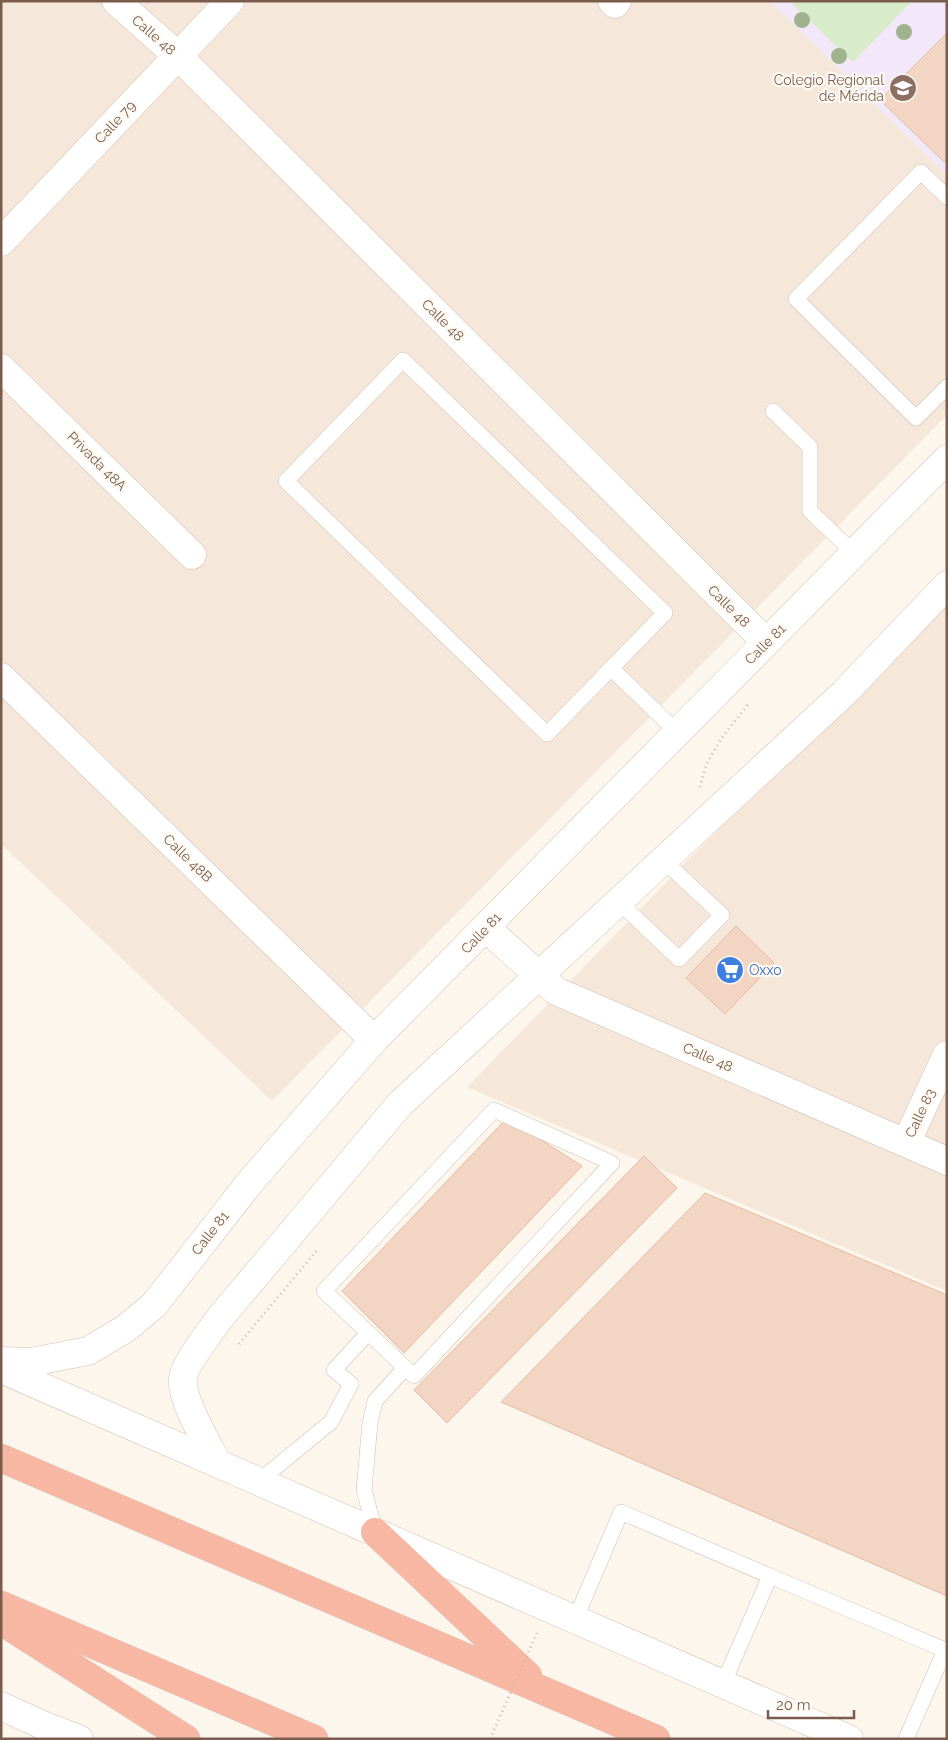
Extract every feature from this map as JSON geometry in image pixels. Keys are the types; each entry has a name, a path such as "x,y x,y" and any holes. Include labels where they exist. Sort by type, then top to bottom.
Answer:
{"highway":[{"path":"1,1458 656,1739"},
{"path":"375,1532 542,1689"},
{"path":"1,1605 314,1739"},
{"path":"1,1621 186,1739"}],"main road":[{"name":"Calle 48","path":"116,1 178,56 766,642"},
{"name":"Calle 79","path":"1,242 230,1"},
{"name":"Privada 48A","path":"1,368 192,555"},
{"name":"Calle 81","path":"1,1361 31,1362 88,1351 125,1329 154,1305 251,1181 374,1040 947,459"},
{"path":"218,1463 187,1404 183,1378 193,1356 219,1319 400,1104 843,694 947,585"},
{"name":"Calle 48B","path":"1,677 374,1040"},
{"name":"Calle 48","path":"486,928 556,991 947,1161"},
{"name":"Calle 83","path":"906,1143 947,1055"},
{"path":"1,1369 849,1739"},
{"path":"1,1706 79,1739"}],"lane":[{"path":"947,198 921,172 796,299 916,418 947,387"},
{"path":"404,360 665,613 611,668 547,734 286,481 404,360"},
{"path":"773,411 810,447 810,511 854,553"},
{"path":"611,668 677,732"},
{"path":"619,902 679,960 722,915 664,860"},
{"path":"494,1110 612,1163 414,1376 405,1368 324,1291 494,1110"},
{"path":"259,1482 331,1422 351,1384 334,1370 368,1333"},
{"path":"375,1532 364,1490 370,1423 375,1401 405,1368"},
{"path":"575,1620 621,1512 945,1650 906,1739"},
{"path":"723,1684 770,1576"}],"path":[{"path":"490,1739 537,1633"}],"shaded area":[{"path":"1,1 947,1 947,415 272,1101 1,844"},
{"name":"Colegio Regional de Mérida","path":"771,1 947,1 947,175 771,2"},
{"path":"947,594 947,1291 467,1087"}],"green space":[{"path":"793,1 912,1 853,62 791,3"}],"building":[{"path":"947,33 947,160 944,162 880,100"},
{"name":"Oxxo","path":"736,926 774,963 725,1014 686,978"},
{"path":"507,1118 582,1166 404,1353 342,1291"},
{"path":"644,1156 677,1188 447,1423 414,1390"},
{"path":"705,1193 947,1295 947,1596 501,1402"}],"place":[{"name":"Colegio Regional de Mérida","path":"903,88"},
{"name":"Oxxo","path":"730,970"}]}
